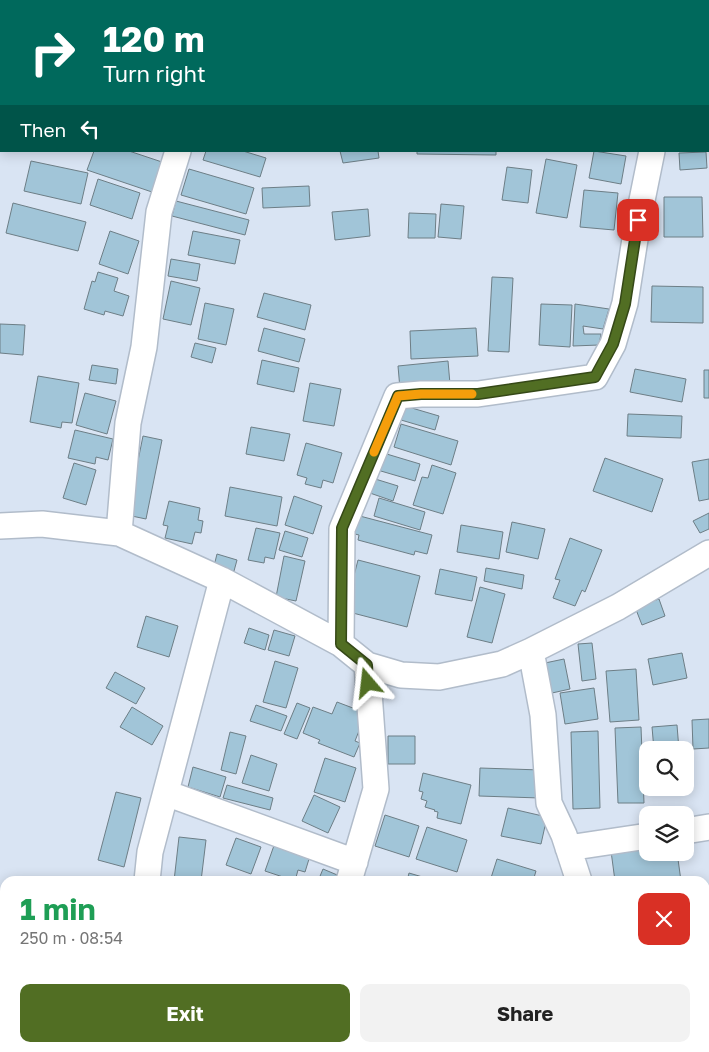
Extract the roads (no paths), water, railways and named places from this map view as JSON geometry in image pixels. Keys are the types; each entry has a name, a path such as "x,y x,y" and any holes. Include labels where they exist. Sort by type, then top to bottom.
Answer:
{"street":[{"path":"119,534 128,423 144,347 159,212 178,152"},
{"path":"341,644 342,528 398,396 478,394 595,377 613,344 625,304 638,220 652,152"},
{"path":"0,526 42,524 119,534 222,580 341,644 367,665 401,675 439,677 502,664 531,652 618,607 709,553"},
{"path":"148,876 150,852 222,580"},
{"path":"531,652 543,715 549,803 564,835 577,876"},
{"path":"166,793 352,872 376,789 367,665"},
{"path":"694,830 709,827"},
{"path":"568,848 639,837"}]}
